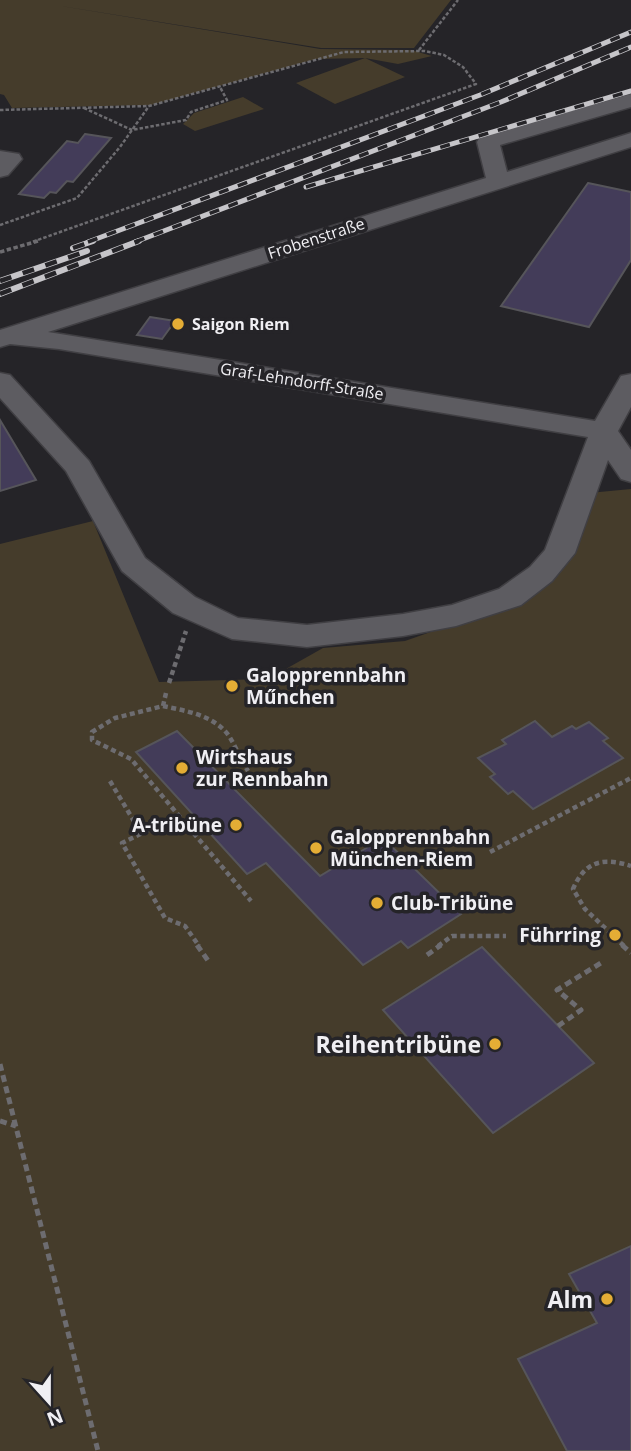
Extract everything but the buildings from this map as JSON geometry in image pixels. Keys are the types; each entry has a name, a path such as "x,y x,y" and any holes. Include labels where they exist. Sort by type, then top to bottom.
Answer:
{"street":[{"path":"498,181 488,142 631,100"},
{"name":"Frobenstraße","path":"0,338 631,140"},
{"path":"0,158 10,159 0,170"},
{"name":"Graf-Lehndorff-Straße","path":"0,338 73,343 604,431"},
{"path":"0,381 79,467 133,564 184,605 232,628 307,636 403,625 456,615 510,597 541,574 559,553 604,431 631,382"},
{"path":"604,431 631,473"}],"path":[{"path":"419,51 457,0"},
{"path":"0,110 149,106 317,61 337,53 419,51 444,55 463,67 476,84 43,239 0,251"},
{"path":"83,108 132,130 186,120 191,112 227,100 220,87"},
{"path":"0,225 77,198 149,106"},
{"path":"169,684 193,610"},
{"path":"163,706 166,693"},
{"path":"248,771 220,723 163,706 115,718 92,732 92,740 131,760 251,901"},
{"path":"490,852 631,778"},
{"path":"110,781 141,833"},
{"path":"172,806 181,801"},
{"path":"179,815 122,843 164,918 185,926 209,962"},
{"path":"631,866 617,861 594,862 579,872 573,889 585,909 631,953"},
{"path":"427,955 452,936 506,936"},
{"path":"558,1026 581,1010 557,990 604,961"},
{"path":"0,1065 98,1451"},
{"path":"0,1121 16,1126"}],"shaded area":[{"path":"0,0 451,0 414,48 321,48 55,5 320,49 411,50 432,56 398,64 365,58 316,59 151,105 12,108 4,95 0,94"},
{"path":"365,58 405,77 335,104 296,83"},
{"path":"243,97 264,109 195,131 183,124 194,113"},
{"name":"Galopprennbahn München-Riem","path":"631,489 631,1451 0,1451 0,544 93,521 159,682 268,679 323,648 405,641 513,603 589,493"}],"railway":[{"path":"88,242 480,95 631,32"},
{"path":"135,242 501,102 631,47"},
{"path":"306,187 631,91"},
{"path":"73,248 93,241"},
{"path":"0,294 139,241"},
{"path":"0,281 87,251"}],"place":[{"name":"Saigon Riem","path":"178,324"},
{"name":"Galopprennbahn Műnchen","path":"232,686"},
{"name":"Wirtshaus zur Rennbahn","path":"182,768"},
{"name":"A-tribüne","path":"236,825"},
{"name":"Galopprennbahn München-Riem","path":"316,848"},
{"name":"Club-Tribüne","path":"377,903"},
{"name":"Führring","path":"615,935"},
{"name":"Reihentribüne","path":"495,1044"},
{"name":"Alm","path":"607,1299"}]}
